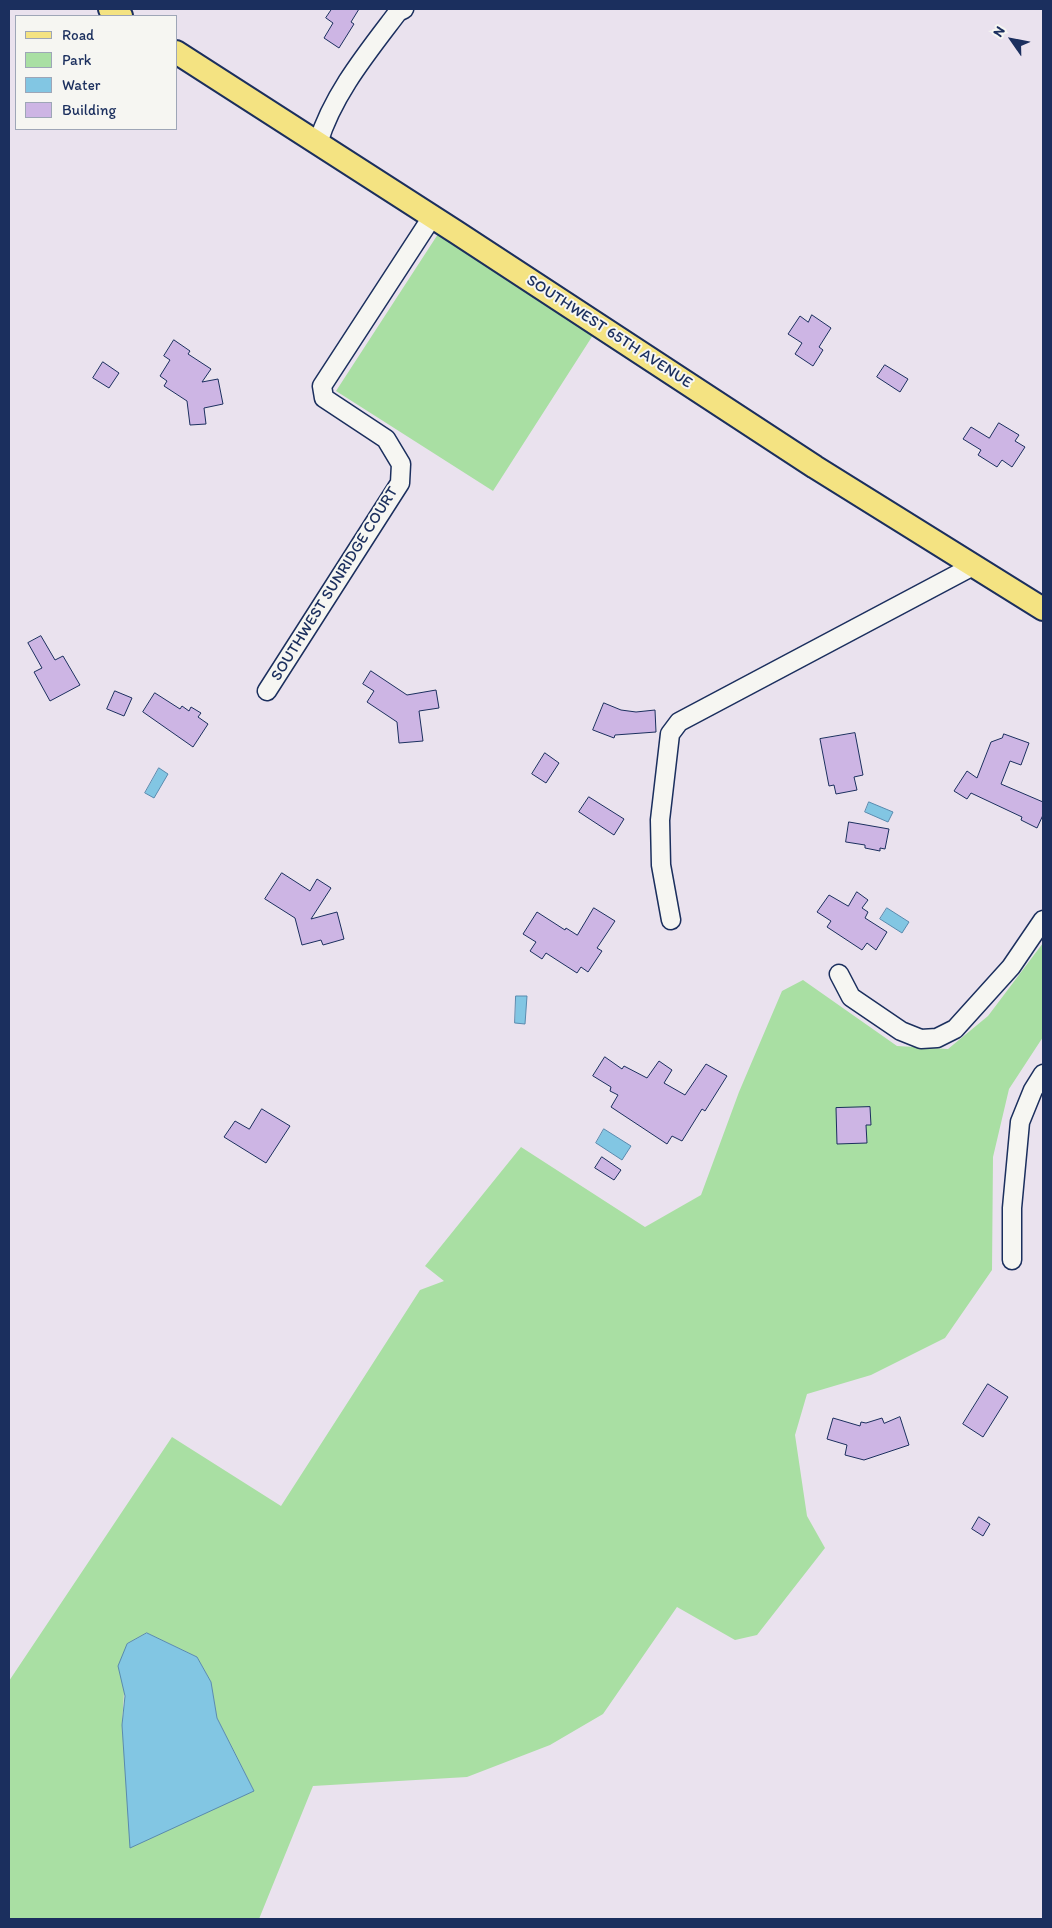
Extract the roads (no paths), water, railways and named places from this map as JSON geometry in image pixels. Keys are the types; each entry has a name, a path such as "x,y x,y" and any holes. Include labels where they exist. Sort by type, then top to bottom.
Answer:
{"main road":[{"name":"SOUTHWEST 65TH AVENUE","path":"178,53 707,397 1043,609"}],"street":[{"path":"318,143 325,120 364,57 398,12 404,9"},
{"name":"SOUTHWEST SUNRIDGE COURT","path":"267,692 400,483 401,464 386,439 324,398 322,386 432,217"},
{"path":"670,920 662,864 660,820 670,734 679,722 973,566"},
{"path":"839,974 852,997 900,1030 921,1039 937,1038 955,1028 1011,967 1043,920"},
{"path":"1012,1260 1012,1208 1020,1122 1033,1090 1043,1074"}],"water":[{"path":"159,768 168,774 154,798 145,793"},
{"path":"869,802 893,812 888,822 865,812"},
{"path":"887,908 909,922 902,933 880,919"},
{"path":"516,996 527,996 525,1024 515,1023"},
{"path":"604,1129 631,1146 622,1160 596,1143"},
{"path":"147,1633 197,1657 211,1682 217,1718 254,1791 130,1848 122,1725 125,1696 118,1666 127,1644"}]}
